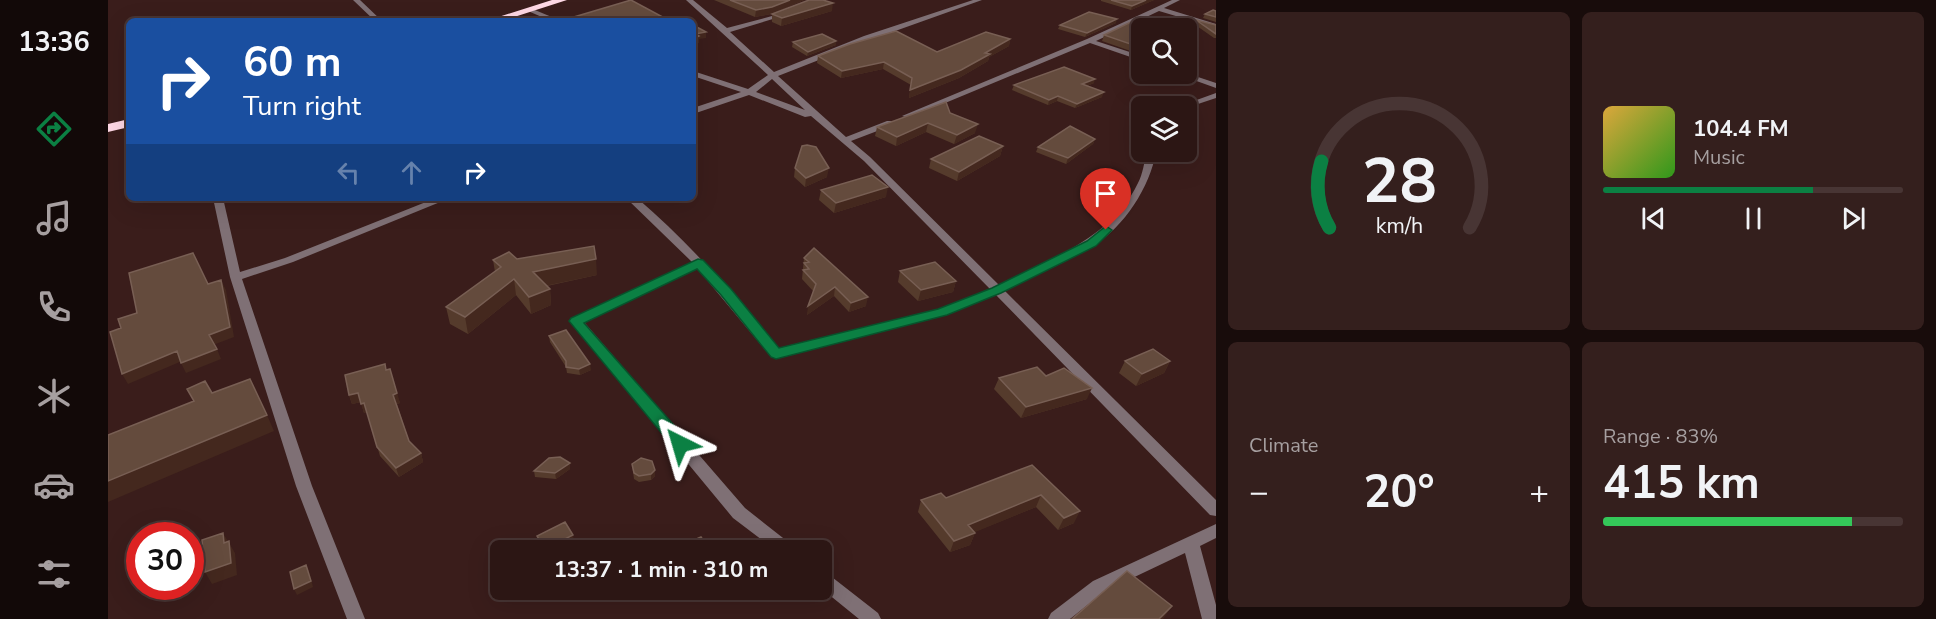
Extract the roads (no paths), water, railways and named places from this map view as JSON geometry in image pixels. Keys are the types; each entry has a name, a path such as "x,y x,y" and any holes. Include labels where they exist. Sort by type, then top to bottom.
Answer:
{"highway":[{"path":"502,18 562,0"},
{"path":"108,128 126,124"}],"street":[{"path":"356,0 376,18"},
{"path":"688,0 725,31 820,120 846,140 1216,510"},
{"path":"725,31 774,17 817,0"},
{"path":"696,110 750,92 771,76 867,38 979,0"},
{"path":"846,140 1090,41 1177,0"},
{"path":"1159,9 1216,26"},
{"path":"530,10 550,18"},
{"path":"1090,41 1131,55"},
{"path":"696,75 781,102 820,120"},
{"path":"1197,79 1216,86"},
{"path":"1197,102 1216,95"},
{"path":"635,201 656,218 726,292 776,354 942,312 996,291 1091,243 1120,217 1143,183 1149,162"},
{"path":"219,201 236,277 304,486 356,619"},
{"path":"236,277 289,260 437,201"},
{"path":"698,263 576,321 739,513 773,540"},
{"path":"1057,619 1099,586 1216,531"},
{"path":"1191,543 1211,619"},
{"path":"832,587 872,619"}]}
